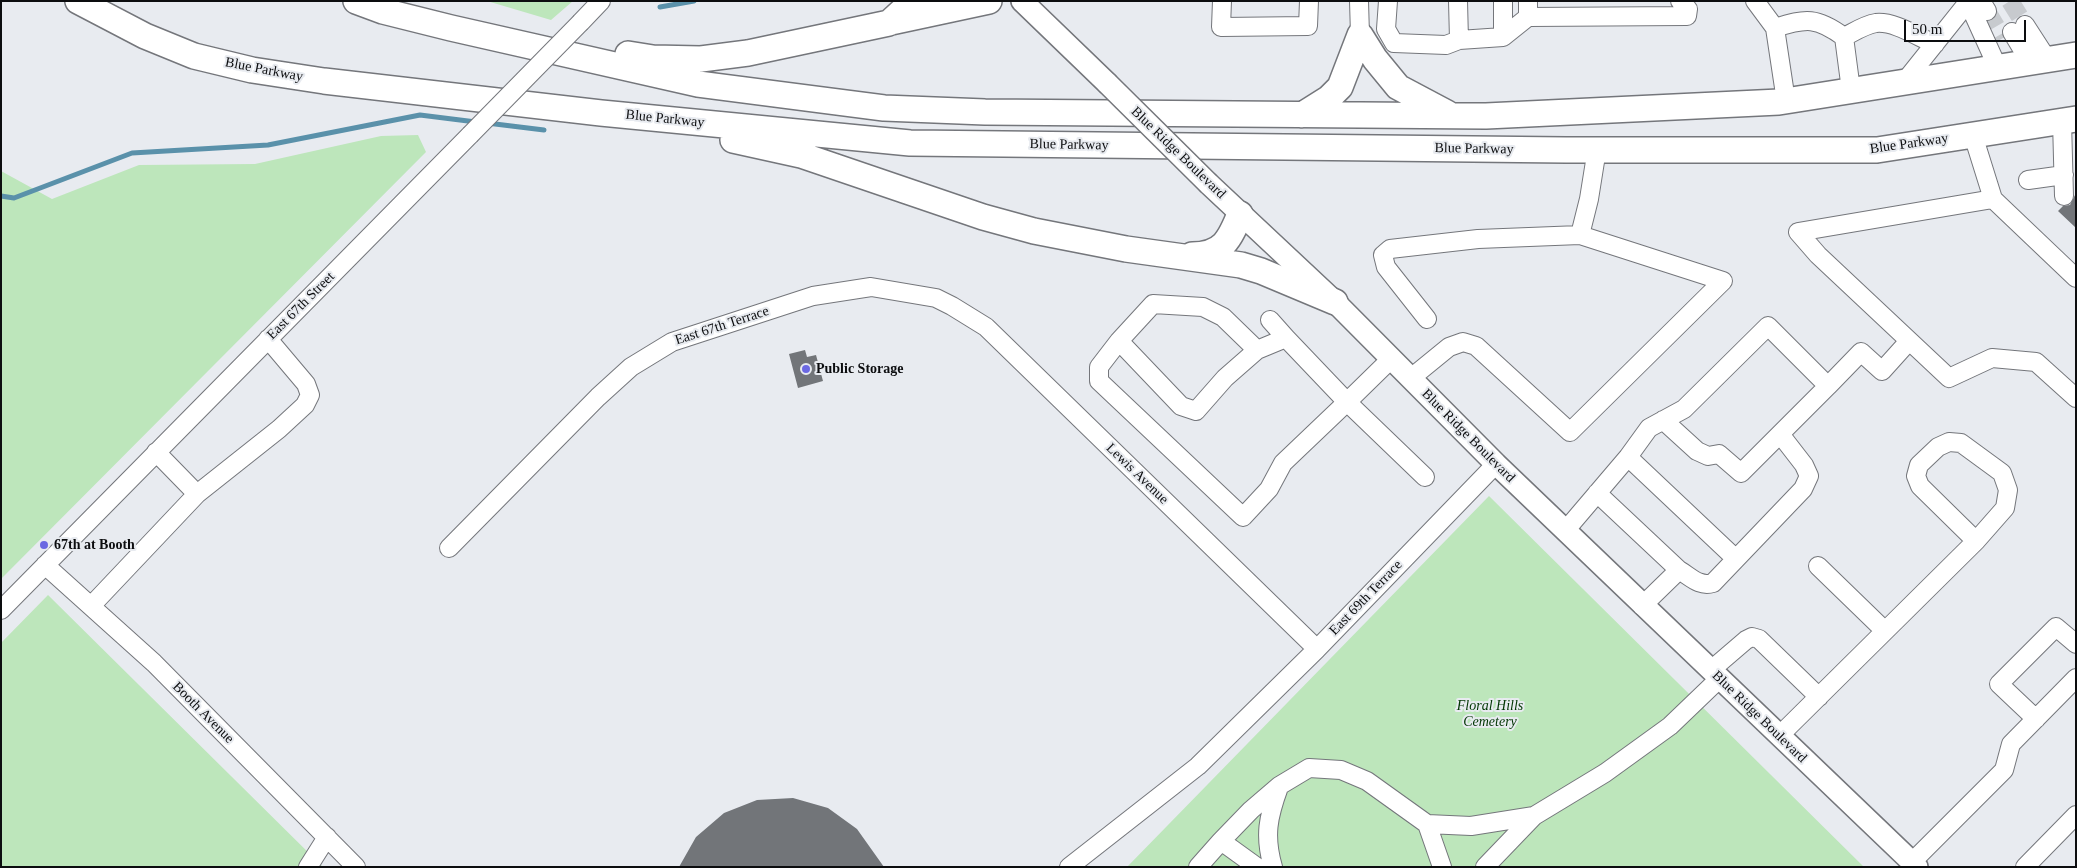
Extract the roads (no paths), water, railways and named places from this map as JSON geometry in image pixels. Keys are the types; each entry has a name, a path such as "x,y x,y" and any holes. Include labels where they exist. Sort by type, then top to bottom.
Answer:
{"highway":[{"name":"Blue Parkway","path":"78,1 145,36 194,56 252,70 334,82 601,113 910,143 1877,150 2069,120"},
{"path":"356,1 383,11 451,28 698,84 884,108 985,112 1486,116 1786,101 2076,55"},
{"path":"400,1 593,49 653,58 701,59 748,54 989,1"},
{"path":"889,23 913,1"},
{"path":"1302,115 1329,98 1340,87 1360,35"},
{"path":"1360,35 1380,67 1398,87 1452,116"},
{"path":"601,113 801,156 983,217 1034,231 1118,247 1180,255 1261,270 1335,302"},
{"path":"1180,255 1201,255 1212,253 1220,248 1230,238 1240,214"}],"main road":[{"name":"Blue Ridge Boulevard","path":"1022,1 1240,214 1335,302 1496,464 1642,606 1914,864"}],"street":[{"name":"East 67th Street","path":"1,610 601,1"},
{"path":"1222,1 1220,26 1308,26 1309,1"},
{"path":"1359,1 1360,35"},
{"path":"1388,1 1386,29 1394,43 1446,46 1459,40 1503,37 1528,9 1543,1"},
{"path":"1458,1 1459,40"},
{"path":"1503,1 1503,37"},
{"path":"1585,16 1599,1"},
{"path":"1528,9 1585,16 1687,16 1688,9 1680,1"},
{"path":"1755,1 1775,28 1786,101"},
{"path":"1905,81 1934,44 1983,4 2023,63"},
{"path":"1775,28 1800,20 1819,22 1832,28 1844,37 1851,90"},
{"path":"1844,37 1859,29 1877,23 1895,26 1934,44"},
{"path":"2023,63 2013,32 2023,63"},
{"path":"2028,180 2068,185 2069,120"},
{"path":"1973,135 1993,199 2076,278"},
{"path":"1580,235 1589,199 1597,149"},
{"path":"1993,199 1798,232 1818,255 1949,378 1992,358 2036,362 2076,398"},
{"path":"1411,378 1449,347 1463,342 1476,346 1570,432 1723,281 1580,235 1478,239 1390,249 1383,255 1386,267 1428,319"},
{"name":"East 67th Terrace","path":"449,548 624,373 672,342 813,296 871,287 936,298 952,306"},
{"path":"1257,350 1223,317 1203,307 1153,304 1099,367 1099,381 1243,517 1269,489 1283,463 1392,358"},
{"name":"Lewis Avenue","path":"952,306 986,327 1318,649"},
{"path":"1270,320 1347,402 1425,477"},
{"path":"1565,531 1628,457 1649,428 1684,409 1768,326 1828,386"},
{"path":"1119,342 1181,406 1196,411 1225,378 1257,350 1286,338"},
{"path":"91,606 197,494 222,472 279,429 305,405 310,395 306,384 268,340"},
{"path":"1663,420 1697,451 1708,456 1719,454 1742,473 1861,352 1882,371 1910,341"},
{"path":"1597,493 1679,570 1705,585 1713,583 1804,489 1809,476 1804,466 1780,434"},
{"path":"1779,736 1976,541 2005,508 2008,490 2002,473 1961,443 1949,442 1938,447 1919,465 1916,476 1920,486 1976,541"},
{"path":"156,452 197,494"},
{"path":"1628,457 1736,559"},
{"name":"East 69th Terrace","path":"1069,867 1198,766 1318,649 1496,464"},
{"name":"Booth Avenue","path":"45,565 154,663 356,867"},
{"path":"1818,566 1885,631"},
{"path":"1642,606 1679,570"},
{"path":"2036,719 1999,684 2056,627 2076,644"},
{"path":"1485,867 1534,816 1605,772 1670,726 1746,640 1752,637 1759,639 1819,697"},
{"path":"1914,864 2004,770 2011,744 2076,678"},
{"path":"1198,867 1251,810 1279,786 1308,768 1341,770 1367,781 1427,824 1471,826 1534,816"},
{"path":"1273,867 1268,848 1269,816 1279,786"},
{"path":"2025,867 2076,815"},
{"path":"1427,824 1442,867"},
{"path":"308,867 327,837"},
{"path":"1221,841 1257,867"}],"waterway":[{"path":"660,7 694,1"},
{"path":"1,196 14,198 132,153 268,145 420,115 476,122"},
{"path":"487,123 544,130"}],"tunnel":[{"path":"2010,1 2025,25"},
{"path":"1987,11 2003,38"}],"place":[{"name":"Public Storage","path":"806,369"},
{"name":"67th at Booth","path":"44,545"}],"park label":[{"name":"Floral Hills Cemetery","path":"1490,714"}]}
